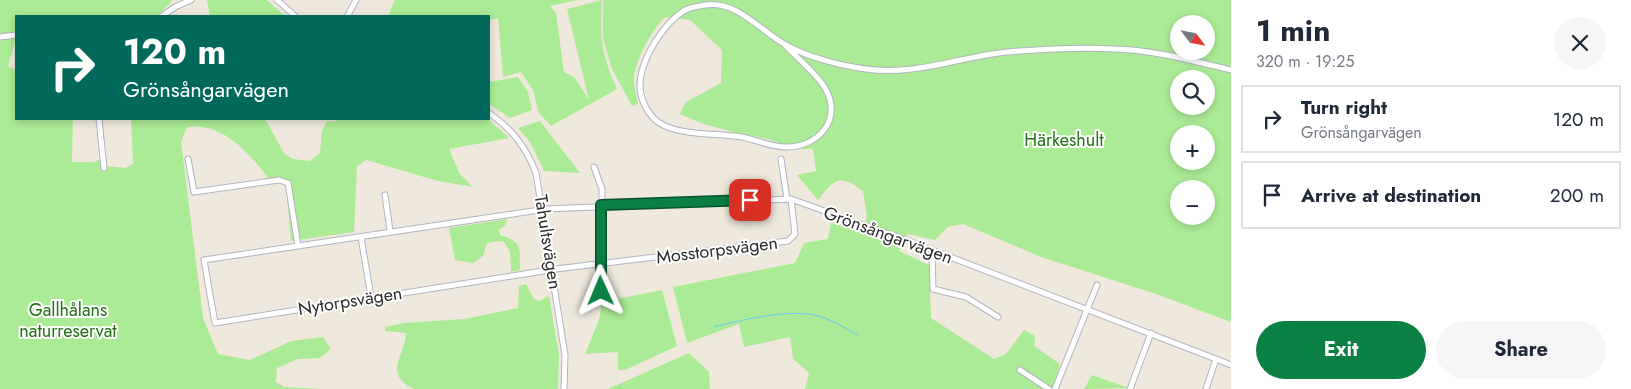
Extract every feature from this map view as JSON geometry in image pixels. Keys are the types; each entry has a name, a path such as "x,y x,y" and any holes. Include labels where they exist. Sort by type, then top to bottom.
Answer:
{"street":[{"path":"164,15 191,0"},
{"path":"277,0 294,15"},
{"path":"348,15 356,0"},
{"path":"785,45 824,86 830,99 831,119 826,130 820,136 804,144 787,147 743,138 673,129 654,120 642,100 640,79 650,52 660,33 682,11 708,4 728,7 756,21 785,45 827,60 866,69 916,70 1004,53 1078,48 1117,49 1188,60 1231,70"},
{"path":"0,37 15,35"},
{"name":"Tahultsvägen","path":"490,114 506,126 523,144 536,173 544,210 550,270 565,355 564,389"},
{"path":"99,120 104,168"},
{"path":"188,159 194,192 279,180 285,181 290,188 298,246"},
{"name":"Mosstorpsvägen","path":"550,270 788,241 794,234 781,159"},
{"path":"594,167 602,189 600,264 602,297"},
{"path":"385,195 390,231"},
{"name":"Grönsångarvägen","path":"204,260 390,231 544,210 601,205 789,199 1152,333 1231,365"},
{"path":"360,237 371,297"},
{"path":"932,251 934,289 966,297 998,317"},
{"name":"Nytorpsvägen","path":"204,260 215,323 550,270"},
{"path":"1055,389 1097,285"},
{"path":"1130,389 1152,333"},
{"path":"1206,389 1216,360"},
{"path":"1020,370 1049,389"}],"green space":[{"name":"Gallhålans naturreservat","path":"0,0 173,0 158,15 15,15 15,42 8,66 15,70 15,120 73,120 72,162 94,162 101,159 107,166 125,168 133,164 131,120 266,120 284,153 293,159 310,161 320,153 322,131 327,121 489,120 509,138 449,149 460,174 473,187 438,181 366,160 357,166 354,232 291,241 286,182 271,182 255,161 225,135 200,127 187,127 181,142 203,318 218,354 250,360 291,341 323,337 331,349 320,358 298,359 277,368 276,382 284,387 323,389 0,389"},
{"path":"207,0 267,0 284,15 210,15"},
{"path":"395,0 578,0 550,6 556,13 564,72 575,78 589,100 567,9 602,0 601,25 603,46 617,89 551,126 539,113 533,90 521,72 503,77 498,18 490,20 490,15 388,15"},
{"name":"Härkeshult","path":"603,0 1231,0 1231,322 1156,294 1041,257 963,224 948,227 935,240 908,234 899,251 929,265 931,318 994,359 1006,354 1024,330 1035,336 1034,346 1060,364 1053,386 1057,389 805,389 809,373 793,359 790,337 744,347 739,324 687,343 673,287 795,263 804,243 828,239 831,222 860,231 867,217 863,191 849,182 838,181 829,187 818,200 797,175 816,171 813,149 797,149 768,139 736,133 701,123 680,114 686,102 721,83 722,50 690,20 665,17 645,46 637,64 634,81 638,104 632,106 612,69 603,38"},
{"path":"518,77 528,92 532,110 510,118 490,105 490,82"},
{"path":"540,121 580,173 544,171 530,142 518,128"},
{"path":"507,219 505,226 499,229 500,235 517,243 520,251 520,270 511,272 510,251 503,241 487,243 483,256 473,263 455,260 449,228"},
{"path":"526,284 534,299 539,301 549,296 559,355 558,389 414,389 404,383 399,377 397,371 398,364 406,333 385,331 385,327 404,323 464,319 518,308 519,286"},
{"path":"662,290 677,346 625,370 618,370 618,352 585,354 599,320 602,302"},
{"path":"689,353 709,372 710,389 608,389"},
{"path":"1092,375 1129,388 1084,389"}],"waterway":[{"path":"714,327 748,319 796,313 827,319 858,335"}],"route":[{"path":"601,291 601,205 750,200"}]}
